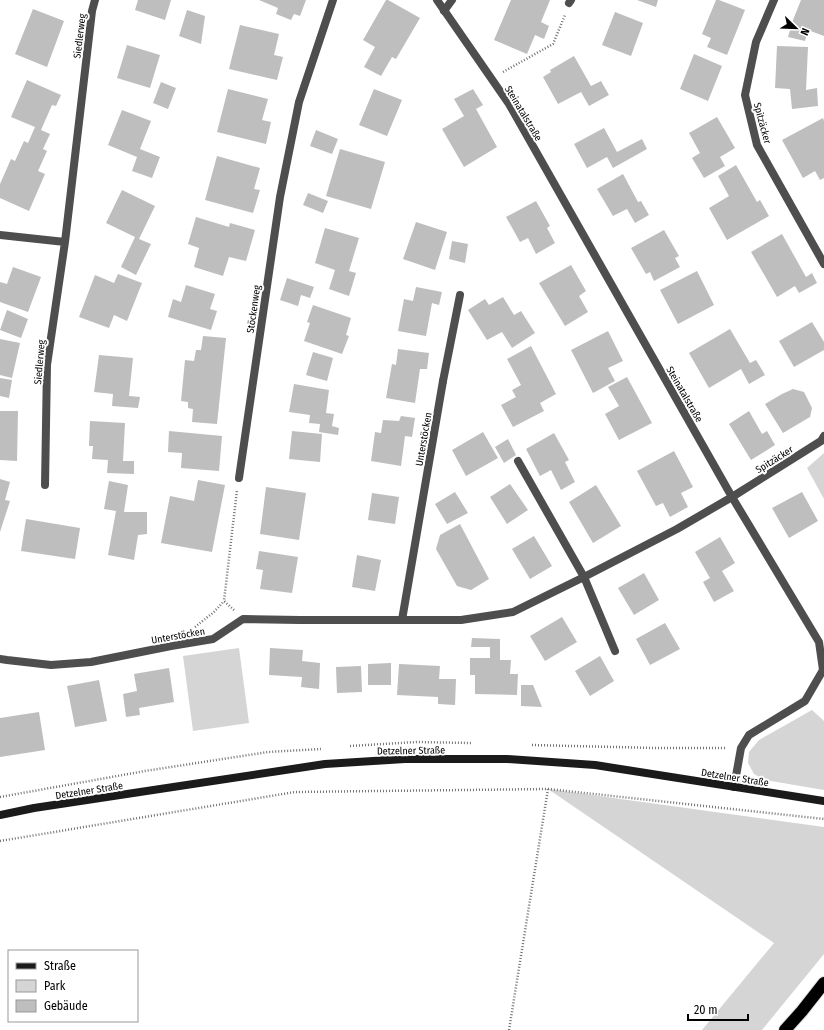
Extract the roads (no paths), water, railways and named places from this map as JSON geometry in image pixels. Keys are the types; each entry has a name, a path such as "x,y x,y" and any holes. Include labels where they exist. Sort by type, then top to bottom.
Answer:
{"highway":[{"path":"785,1030 824,983"}],"street":[{"name":"Siedlerweg","path":"45,485 47,365 64,242 92,12 95,0"},
{"name":"Stöckenweg","path":"239,478 280,197 299,102 333,0"},
{"name":"Steinatalstraße","path":"437,0 509,104 732,497 819,642 823,670 805,701 749,735 741,748 734,787"},
{"path":"444,10 452,0"},
{"name":"Spitzäcker","path":"774,0 756,42 745,95 757,145 824,264"},
{"path":"0,235 64,242"},
{"name":"Unterstöcken","path":"0,659 51,664 91,662 213,639 243,618 300,620 402,620 443,381 460,296"},
{"name":"Spitzäcker","path":"732,497 821,441 824,436"},
{"path":"518,461 584,577 615,652"},
{"path":"402,620 461,620 513,612 677,529 732,497"},
{"name":"Detzelner Straße","path":"0,815 34,808 325,764 405,759 507,759 595,765 824,801"}]}
